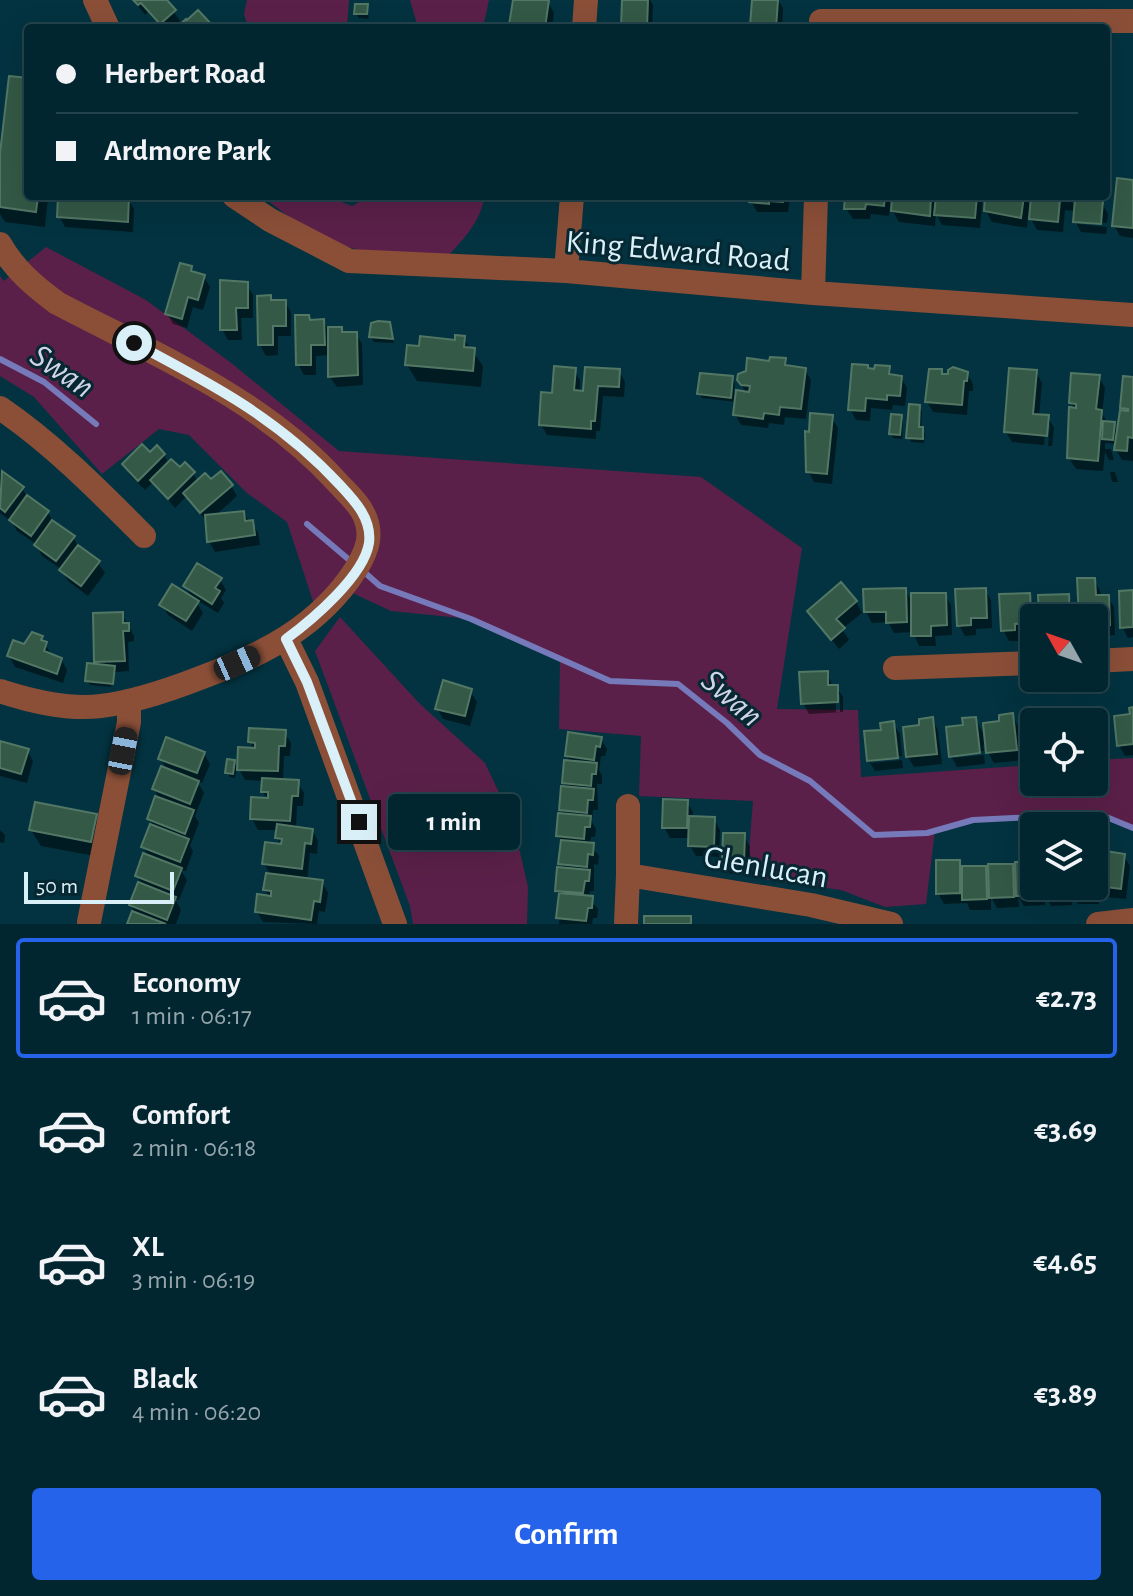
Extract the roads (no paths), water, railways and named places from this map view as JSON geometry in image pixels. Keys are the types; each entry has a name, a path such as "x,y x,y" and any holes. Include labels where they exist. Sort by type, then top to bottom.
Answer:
{"street":[{"path":"95,0 106,24"},
{"path":"584,24 586,0"},
{"path":"821,16 1133,21"},
{"name":"King Edward Road","path":"240,200 270,220 349,261 566,271 813,293 1133,315"},
{"path":"566,271 572,200"},
{"path":"813,293 816,200"},
{"path":"0,244 8,258 34,286 57,303 211,383 275,424 323,467 363,512 369,541 366,553 348,581 327,605 286,639 217,672 129,701 96,707 0,691"},
{"path":"0,408 87,480 144,536"},
{"path":"286,639 307,682 395,924"},
{"path":"1108,660 1133,659"},
{"path":"895,668 1020,664"},
{"path":"89,922 129,722 129,701"},
{"path":"626,924 628,806"},
{"name":"Glenlucan","path":"628,875 811,905 891,924"},
{"path":"1098,924 1133,920"}],"waterway":[{"name":"Swan","path":"0,359 44,382 96,424"},
{"name":"Swan","path":"307,524 354,564"},
{"name":"Swan","path":"363,571 380,586 471,619 610,681 678,684 727,723 760,755 810,781 874,835 927,833 973,820 1099,814 1133,828"}]}
